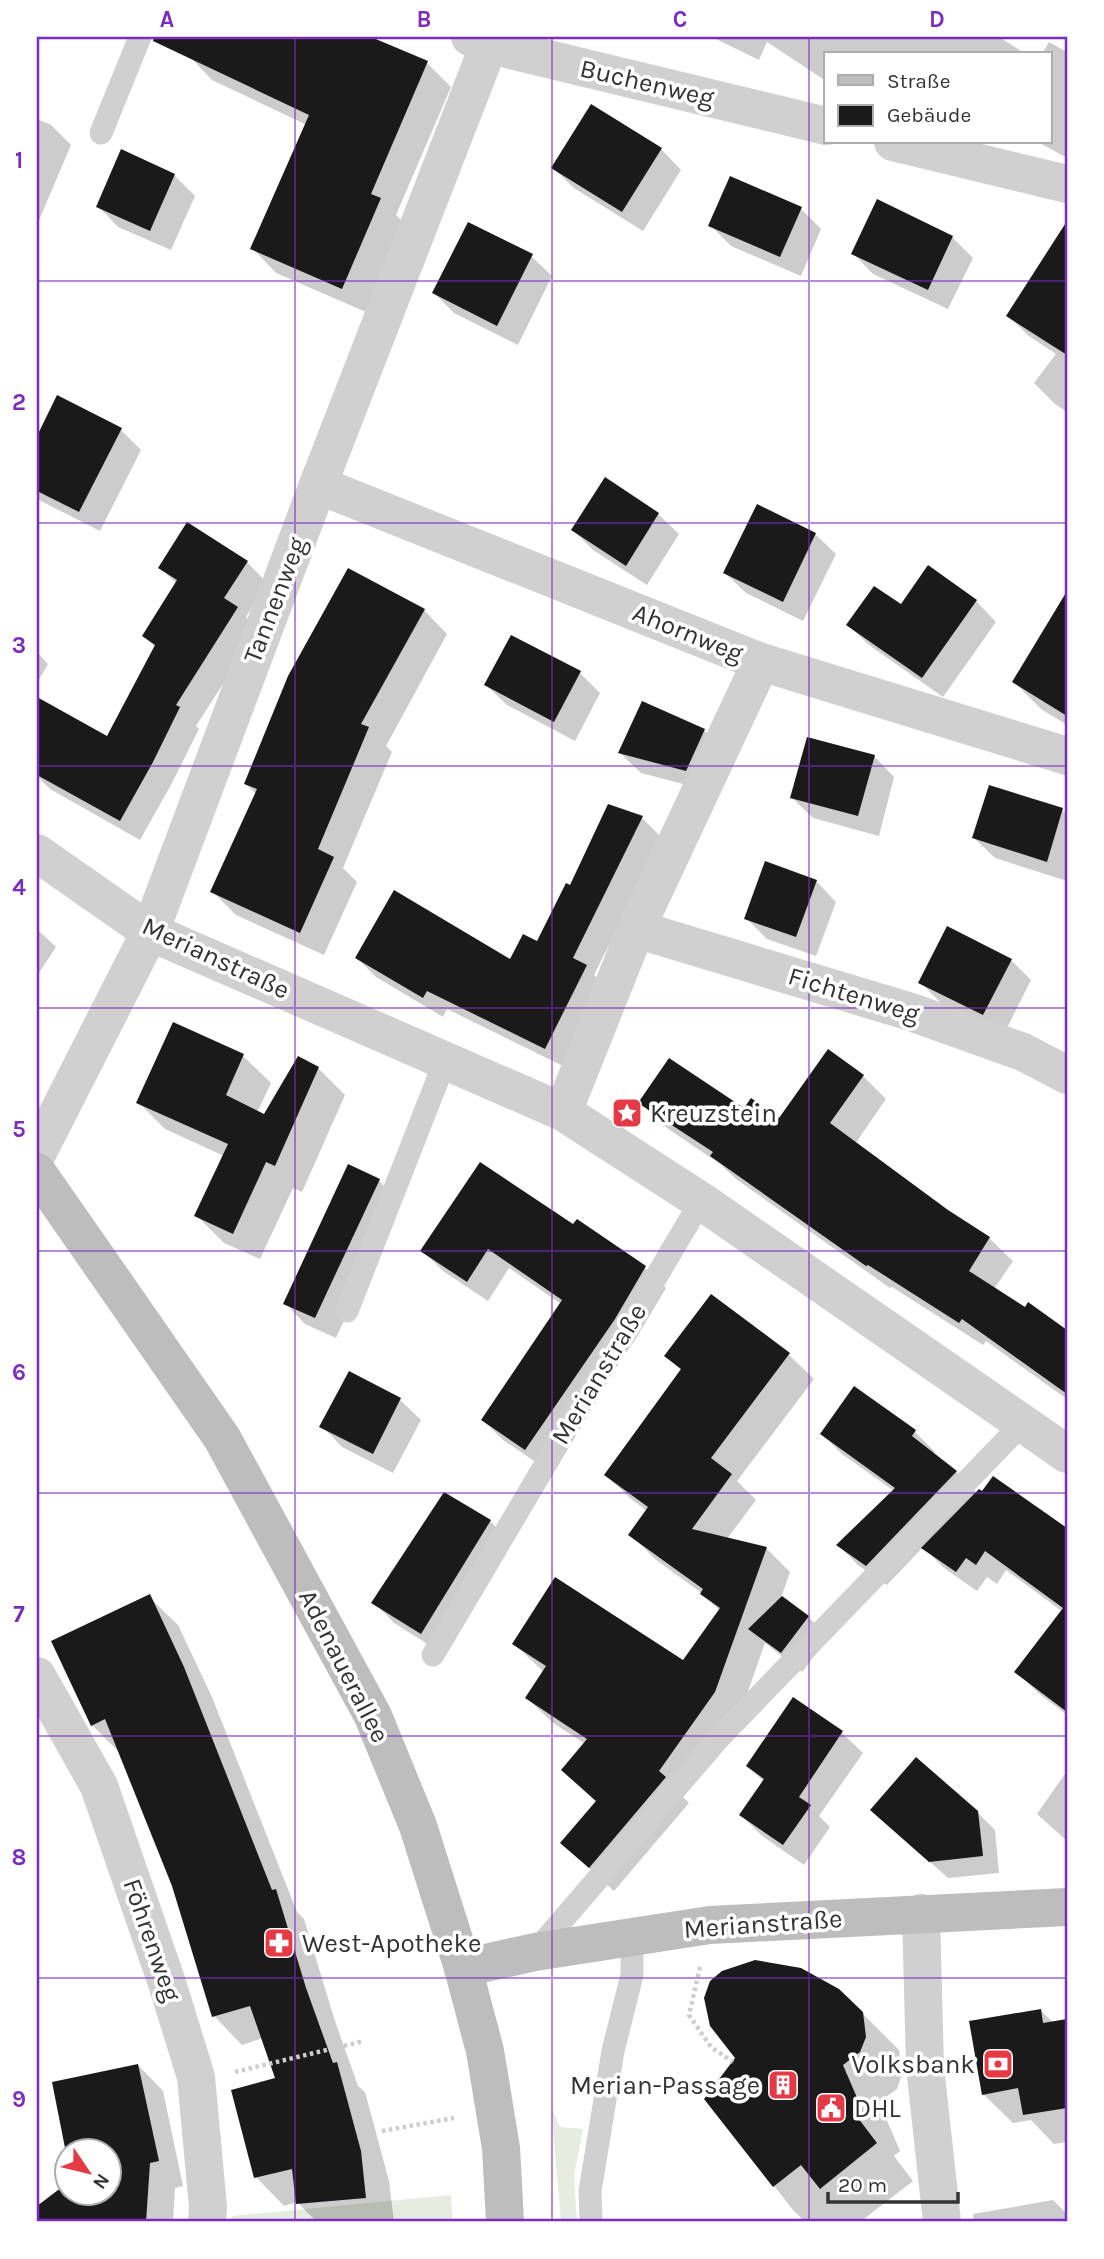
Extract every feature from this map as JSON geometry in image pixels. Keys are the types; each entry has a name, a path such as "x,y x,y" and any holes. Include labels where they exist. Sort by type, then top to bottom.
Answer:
{"main road":[{"name":"Adenauerallee","path":"37,1172 222,1438 373,1716 418,1826 463,1968 485,2051 501,2148 505,2222"},
{"name":"Merianstraße","path":"463,1968 535,1952 710,1925 1067,1907"}],"street":[{"name":"Buchenweg","path":"484,39 824,125"},
{"name":"Tannenweg","path":"37,1154 150,932 484,39"},
{"path":"901,144 1067,184"},
{"name":"Ahornweg","path":"318,485 761,662 1067,756"},
{"path":"563,1112 636,929 761,662"},
{"name":"Merianstraße","path":"37,853 150,932 563,1112 702,1201 1067,1454"},
{"name":"Fichtenweg","path":"636,929 911,1012 1023,1052 1067,1075"},
{"name":"Föhrenweg","path":"37,1676 99,1786 167,1983 196,2077 208,2207 207,2222"},
{"path":"920,1913 925,2067 942,2222"}],"lane":[{"path":"101,132 140,37"},
{"path":"347,1311 445,1061"},
{"name":"Merianstraße","path":"433,1655 702,1201"},
{"path":"535,1952 718,1739 1021,1424"},
{"path":"591,2222 590,2191 613,2051 632,1975 632,1936"}],"path":[{"path":"710,1925 689,2015 711,2047 733,2062"},
{"path":"238,2071 364,2041"},
{"path":"382,2131 495,2111"}],"shaded area":[{"path":"551,2106 560,2127 583,2129 574,2175 577,2222 561,2222"},
{"path":"451,2195 453,2222 231,2222 232,2216"}],"building":[{"path":"154,37 371,37 428,61 371,194 381,198 342,289 250,249 309,115 153,41"},
{"path":"591,104 662,148 622,212 551,168"},
{"path":"121,149 175,174 150,231 96,207"},
{"path":"730,176 802,207 780,257 708,226"},
{"path":"877,199 953,236 928,290 851,254"},
{"path":"1067,221 1067,355 1006,316"},
{"path":"468,222 533,254 497,326 432,293"},
{"path":"57,395 122,428 79,512 37,491 37,436"},
{"path":"605,477 659,513 626,566 571,530"},
{"path":"757,504 816,533 783,602 723,573"},
{"path":"187,522 248,561 224,598 238,607 176,705 180,707 120,821 37,775 37,697 107,736 155,645 142,636 177,580 158,568"},
{"path":"928,565 977,600 922,678 846,625 874,586 901,604"},
{"path":"348,568 425,609 361,724 369,727 318,849 334,857 300,933 210,892 257,789 244,784 288,676"},
{"path":"1067,591 1067,716 1012,682"},
{"path":"511,635 581,671 554,722 484,685"},
{"path":"642,701 705,729 686,771 618,753"},
{"path":"807,737 875,755 858,816 790,798"},
{"path":"989,785 1063,808 1047,862 972,838"},
{"path":"608,804 643,816 573,958 587,965 545,1049 427,991 423,998 355,958 394,890 510,959 523,934 537,941 566,883 570,885"},
{"path":"765,861 817,880 796,937 744,919"},
{"path":"947,926 1012,959 983,1015 918,983"},
{"path":"173,1022 244,1054 226,1095 264,1114 298,1056 319,1067 275,1166 266,1162 233,1234 194,1216 228,1144 136,1103"},
{"path":"828,1049 864,1075 830,1123 948,1210 990,1237 969,1271 1025,1307 1028,1302 1067,1330 1067,1394 962,1319 959,1323 866,1266 710,1156 713,1152 638,1103 669,1058 744,1108 751,1098 779,1118"},
{"path":"480,1162 573,1224 577,1219 646,1266 615,1319 525,1450 481,1420 562,1300 488,1249 467,1282 420,1251"},
{"path":"348,1164 380,1179 315,1318 283,1304"},
{"path":"711,1294 790,1353 711,1458 732,1474 692,1529 767,1547 715,1692 659,1771 666,1777 589,1868 560,1843 596,1801 561,1770 587,1739 525,1698 546,1666 512,1644 555,1577 683,1660 720,1608 700,1594 703,1589 628,1535 648,1507 604,1475 681,1369 664,1356"},
{"path":"349,1371 401,1398 373,1454 319,1427"},
{"path":"854,1386 916,1430 912,1436 957,1471 866,1566 836,1545 895,1488 820,1434"},
{"path":"993,1476 1067,1528 1067,1712 1014,1672 1063,1608 985,1551 976,1565 966,1558 956,1572 921,1548 979,1489 982,1491"},
{"path":"444,1492 491,1520 421,1634 371,1603"},
{"path":"150,1594 184,1667 272,1890 276,1889 306,1988 333,2063 337,2062 361,2151 366,2198 296,2204 292,2169 254,2178 231,2090 275,2078 250,2006 212,2017 172,1886 105,1719 91,1726 51,1641"},
{"path":"782,1596 809,1616 781,1653 748,1629"},
{"path":"793,1697 843,1731 799,1797 811,1805 783,1845 739,1815 764,1779 746,1766"},
{"path":"916,1757 978,1811 983,1856 929,1862 870,1810"},
{"name":"Merian-Passage","path":"755,1960 801,1968 839,1989 863,2012 866,2037 860,2052 843,2065 864,2114 858,2118 877,2143 820,2189 801,2165 773,2187 704,2099 735,2058 710,2026 704,1998 710,1981 722,1971"},
{"path":"1041,2009 1043,2023 1067,2019 1067,2108 1023,2115 1018,2088 982,2095 969,2021"},
{"path":"138,2064 159,2161 150,2163 146,2222 37,2222 37,2206 52,2195 52,2206 122,2206 122,2136 63,2136 52,2082"}],"place":[{"name":"Kreuzstein","path":"627,1113"},
{"name":"West-Apotheke","path":"279,1943"},
{"name":"Volksbank","path":"998,2064"},
{"name":"Merian-Passage","path":"783,2085"},
{"name":"DHL","path":"831,2108"}]}
